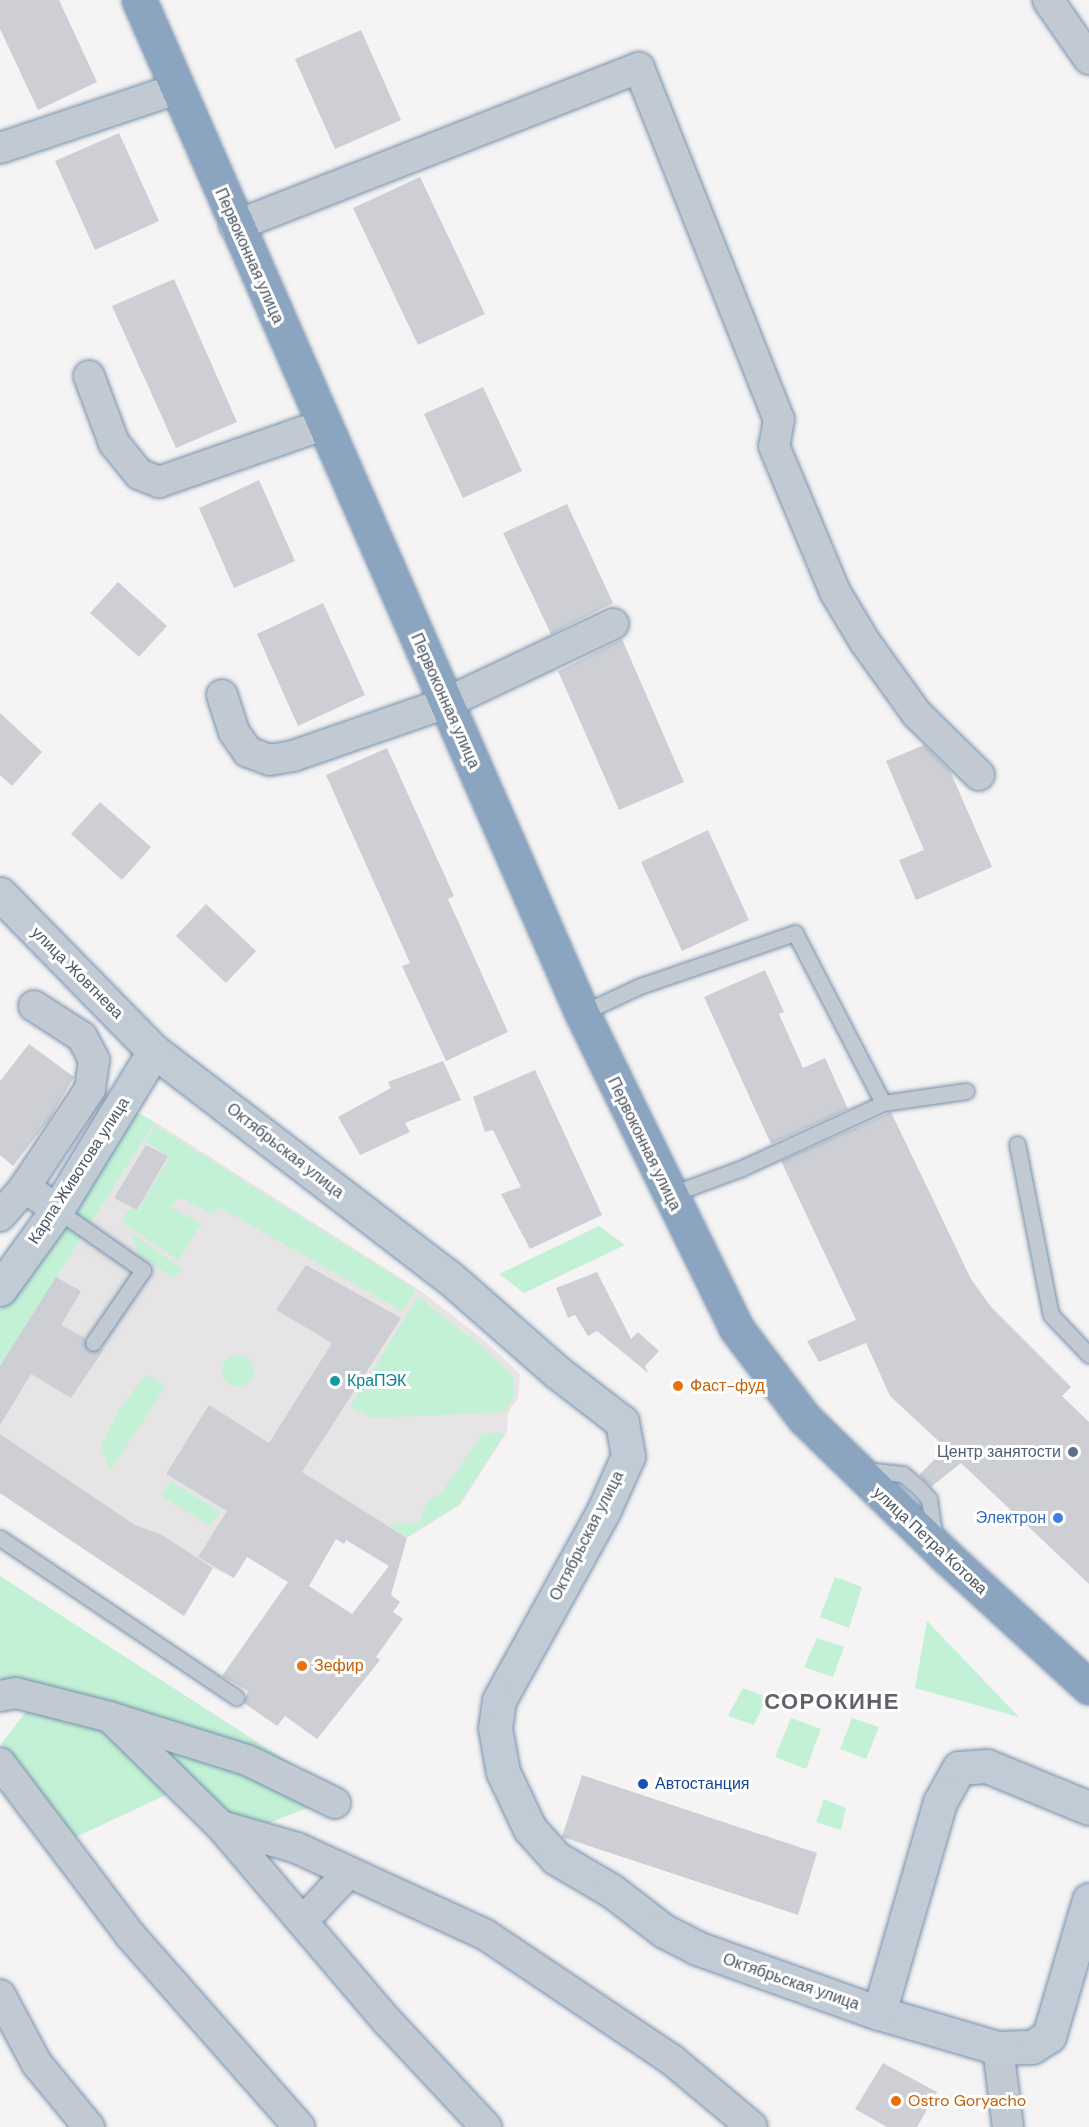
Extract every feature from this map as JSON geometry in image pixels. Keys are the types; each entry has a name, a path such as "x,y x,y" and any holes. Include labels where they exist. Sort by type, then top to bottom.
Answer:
{"highway":[{"name":"Первоконная улица","path":"139,0 235,226 582,1013 736,1328 778,1387"},
{"name":"улица Петра Котова","path":"778,1387 853,1468 1088,1682"}],"main road":[{"name":"улица Жовтнева","path":"0,894 154,1051"},
{"name":"Карпа Животова улица","path":"0,1289 57,1210 154,1051"},
{"name":"Октябрьская улица","path":"154,1051 450,1278 557,1372 622,1422 628,1456 614,1488 499,1700 497,1752 513,1798 530,1828 556,1858 612,1891 682,1942 879,2013 998,2048 1032,2047 1048,2036 1089,1900"},
{"path":"879,2013 940,1802 959,1768 987,1766 1089,1808"}],"street":[{"path":"1048,0 1089,59"},
{"path":"235,226 639,68 779,419 774,446 835,592 865,642 917,714 979,775"},
{"path":"0,148 176,89"},
{"path":"89,376 114,443 139,474 159,482 323,425"},
{"path":"222,695 234,732 248,752 270,760 293,756 446,703 614,624"},
{"path":"0,1216 25,1187 90,1089 94,1060 82,1037 34,1006"},
{"path":"25,1187 57,1210"},
{"path":"0,1696 16,1693 110,1717 247,1760 335,1803"},
{"path":"110,1717 221,1826 388,2022 486,2127"},
{"path":"0,1763 129,1935 299,2127"},
{"path":"221,1826 297,1848 486,1935 555,1978 672,2060 752,2127"},
{"path":"303,1921 349,1872"},
{"path":"0,1995 37,2064 89,2127"},
{"path":"998,2048 1008,2127"}],"lane":[{"path":"582,1013 640,986 795,933 884,1103"},
{"path":"669,1195 742,1168 884,1103 966,1091"},
{"path":"1017,1144 1051,1315 1089,1355"},
{"path":"57,1210 143,1270 93,1343"},
{"path":"0,1538 236,1697"}],"shaded area":[{"path":"155,1122 418,1289 484,1340 520,1374 518,1398 508,1413 507,1432 460,1505 407,1538 332,1491 247,1555 234,1578 213,1568 184,1616 0,1493 0,1366"}],"green space":[{"path":"133,1110 155,1122 0,1366 0,1310"},
{"path":"155,1125 416,1290 402,1311 219,1207 213,1214 179,1197 170,1207 201,1224 178,1260 121,1221 130,1208 138,1211 170,1156 145,1142"},
{"path":"599,1226 625,1245 524,1293 499,1274"},
{"path":"131,1233 182,1269 174,1278 138,1254"},
{"path":"418,1297 480,1345 513,1376 513,1398 505,1412 372,1418 350,1407"},
{"path":"238,1355 249,1360 254,1371 249,1382 238,1387 227,1382 222,1371 227,1360"},
{"path":"146,1375 166,1386 110,1471 101,1446 120,1408"},
{"path":"483,1433 505,1433 459,1504 407,1537 387,1525 419,1523 428,1500 440,1495"},
{"path":"171,1481 220,1512 209,1526 161,1495"},
{"path":"0,1576 327,1787 114,1709 0,1679"},
{"path":"835,1577 862,1587 849,1628 820,1617"},
{"path":"927,1621 1019,1717 915,1688"},
{"path":"817,1638 844,1647 833,1677 804,1667"},
{"path":"743,1688 767,1697 754,1725 728,1716"},
{"path":"29,1708 96,1721 170,1793 76,1837 1,1744"},
{"path":"791,1718 821,1729 806,1769 775,1757"},
{"path":"852,1718 879,1727 866,1759 840,1749"},
{"path":"135,1731 323,1802 261,1826 225,1819"},
{"path":"824,1799 846,1808 841,1830 816,1822"}],"building":[{"path":"0,0 59,0 97,82 38,110 0,29"},
{"path":"361,30 401,120 335,149 295,59"},
{"path":"119,133 159,221 95,250 55,161"},
{"path":"420,177 485,314 418,345 353,208"},
{"path":"174,279 237,422 176,448 112,306"},
{"path":"483,387 522,471 463,498 424,414"},
{"path":"259,480 295,561 234,588 199,508"},
{"path":"567,504 613,603 551,634 503,533"},
{"path":"118,582 167,626 139,657 90,613"},
{"path":"323,603 365,695 298,726 257,634"},
{"path":"622,639 684,782 619,810 558,671"},
{"path":"0,713 42,752 12,786 0,775"},
{"path":"924,745 950,771 992,867 916,900 899,860 924,850 886,761"},
{"path":"387,748 454,896 448,899 508,1032 446,1061 402,966 410,963 326,775"},
{"path":"100,802 151,847 122,880 71,834"},
{"path":"708,830 749,920 682,951 641,862"},
{"path":"206,904 256,951 226,983 176,936"},
{"path":"765,970 784,1012 779,1014 803,1068 825,1058 848,1109 771,1144 704,997"},
{"path":"29,1044 74,1077 48,1121 13,1166 0,1155 0,1081"},
{"path":"443,1061 461,1100 405,1123 410,1132 360,1155 338,1117 391,1088 388,1082"},
{"path":"535,1070 602,1215 530,1249 501,1194 521,1187 493,1130 485,1132 473,1097"},
{"path":"891,1112 971,1279 991,1307 1071,1387 1062,1396 1089,1422 1089,1584 961,1463 931,1487 919,1475 946,1448 890,1396 866,1343 819,1362 807,1341 856,1320 781,1161"},
{"path":"146,1145 168,1156 137,1210 114,1198"},
{"path":"306,1265 401,1318 302,1472 407,1538 391,1595 400,1602 393,1612 403,1619 376,1657 380,1660 317,1739 285,1716 277,1726 244,1703 248,1691 222,1676 288,1582 247,1557 234,1578 198,1557 227,1511 166,1474 209,1405 269,1443 332,1343 276,1310","holes":["336,1539 344,1544 346,1540 389,1566 352,1614 309,1586"]},
{"path":"597,1272 631,1339 638,1332 659,1351 645,1366 648,1373 597,1331 588,1336 575,1315 568,1318 556,1288"},
{"path":"56,1277 81,1291 61,1325 85,1338 88,1351 104,1349 71,1398 31,1374 0,1425 0,1366"},
{"path":"0,1434 135,1525 160,1534 213,1568 184,1616 0,1493"},
{"path":"582,1775 817,1853 798,1915 562,1837"},
{"name":"Ostro Goryacho","path":"883,2063 937,2092 917,2127 887,2127 855,2109"}],"place":[{"name":"КраПЭК","path":"335,1381"},
{"name":"Фаст-фуд","path":"678,1386"},
{"name":"Центр занятости","path":"1073,1452"},
{"name":"Электрон","path":"1058,1518"},
{"name":"Зефир","path":"302,1666"},
{"name":"Автостанция","path":"643,1784"},
{"name":"Ostro Goryacho","path":"896,2101"}],"district":[{"name":"СОРОКИНЕ","path":"832,1702"}]}
